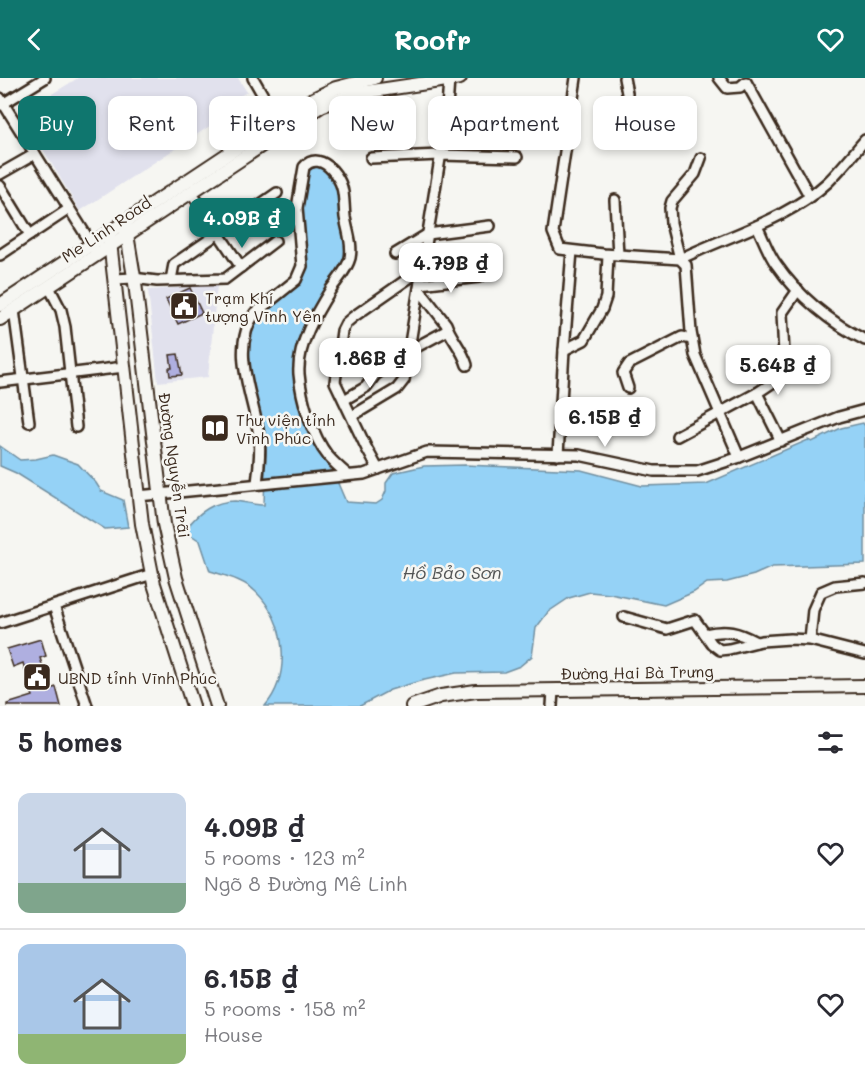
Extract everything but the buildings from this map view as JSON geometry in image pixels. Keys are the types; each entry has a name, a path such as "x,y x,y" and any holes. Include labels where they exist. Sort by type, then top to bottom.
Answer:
{"main road":[{"name":"Me Linh Road","path":"317,96 367,79"},
{"name":"Me Linh Road","path":"0,319 49,287 95,250 109,233 126,229 191,192 321,106 354,94 403,82 454,79"},
{"name":"Me Linh Road","path":"0,305 95,250 111,246 126,229 235,150"},
{"name":"Đường Nguyễn Trãi","path":"126,229 164,524 176,578 217,706"},
{"path":"109,233 116,279 138,496 152,574 193,706"},
{"name":"Đường Hai Bà Trưng","path":"412,706 428,699 458,692 865,686"}],"street":[{"path":"45,78 1,102 95,250"},
{"path":"576,78 553,232 560,249 608,255 680,259 757,226 809,195 828,182 865,140"},
{"path":"624,78 627,96"},
{"path":"719,78 727,88 740,87 746,80 809,195"},
{"path":"257,79 265,96"},
{"path":"352,416 397,389 404,380 454,79"},
{"path":"0,174 34,154"},
{"path":"371,158 441,155 517,157"},
{"path":"701,158 695,174 672,201 671,223 680,259 686,265 695,355 740,457"},
{"path":"259,483 259,435 243,361 243,348 250,321 255,313 296,280 299,274 302,266 297,208 304,166 315,161 329,166 342,187 351,251 347,265 326,297 309,333 301,356 299,374 304,402 314,430 328,456 345,475"},
{"path":"0,186 30,235"},
{"path":"191,192 241,267"},
{"path":"171,280 174,264 277,193"},
{"path":"615,200 618,255"},
{"path":"0,255 69,209"},
{"path":"395,254 428,234 490,226"},
{"path":"757,226 775,263 798,290 843,329 865,340"},
{"path":"116,279 133,278 157,281 225,279 275,241"},
{"path":"558,455 572,251"},
{"path":"564,350 584,340 605,303 608,255"},
{"path":"378,469 336,382 342,331 346,322 422,269"},
{"path":"420,286 478,277"},
{"path":"420,286 464,352 467,365"},
{"path":"49,287 61,310 65,327 76,427"},
{"path":"677,436 757,393 778,379 784,355 782,313 798,290"},
{"path":"14,310 29,422"},
{"path":"344,400 366,387 375,375 410,350 448,330"},
{"path":"628,388 623,374 629,364 682,337 692,339"},
{"path":"0,382 124,367"},
{"path":"757,393 781,441"},
{"path":"138,496 364,474 427,452 579,455 654,471 697,471 740,457 839,417 865,410"},
{"path":"0,623 152,574"},
{"path":"810,640 813,610 821,592 835,586 865,583"},
{"path":"54,606 87,706"},
{"path":"624,617 667,628 675,628 695,620 720,650 756,642 810,640 865,654"},
{"path":"705,634 734,631 756,642"},
{"path":"552,706 553,690"}],"shaded area":[{"path":"78,78 238,78 247,92 240,96 209,96 209,127 197,134 197,96 108,96 108,150 173,150 80,211 43,150 96,150 96,96 49,96"},
{"path":"217,285 208,377 158,382 148,290"}],"water":[{"name":"Hồ Bảo Sơn","path":"314,164 325,168 336,180 347,255 340,273 300,341 302,406 316,446 337,481 346,502 376,504 382,500 386,491 386,483 393,473 424,466 465,465 581,470 642,486 706,484 808,440 812,442 841,428 863,423 865,426 865,564 772,567 754,575 727,582 707,583 694,592 664,605 590,592 569,598 548,612 536,628 532,656 520,666 504,672 456,673 420,681 390,690 360,706 265,706 274,693 282,664 282,648 274,618 266,604 246,584 210,571 200,541 191,535 187,528 196,517 214,505 235,501 264,505 265,472 262,439 246,355 248,341 260,315 296,284 305,270 306,258 300,208 306,183 306,170"},
{"path":"0,446 20,460 53,455 78,464 101,491 123,500 128,527 105,529 16,473 0,466"}],"place":[{"name":"Trạm Khí tượng Vĩnh Yên","path":"184,306"},
{"name":"Thư viện tỉnh Vĩnh Phúc","path":"215,428"},
{"name":"UBND tỉnh Vĩnh Phúc","path":"37,677"}]}
